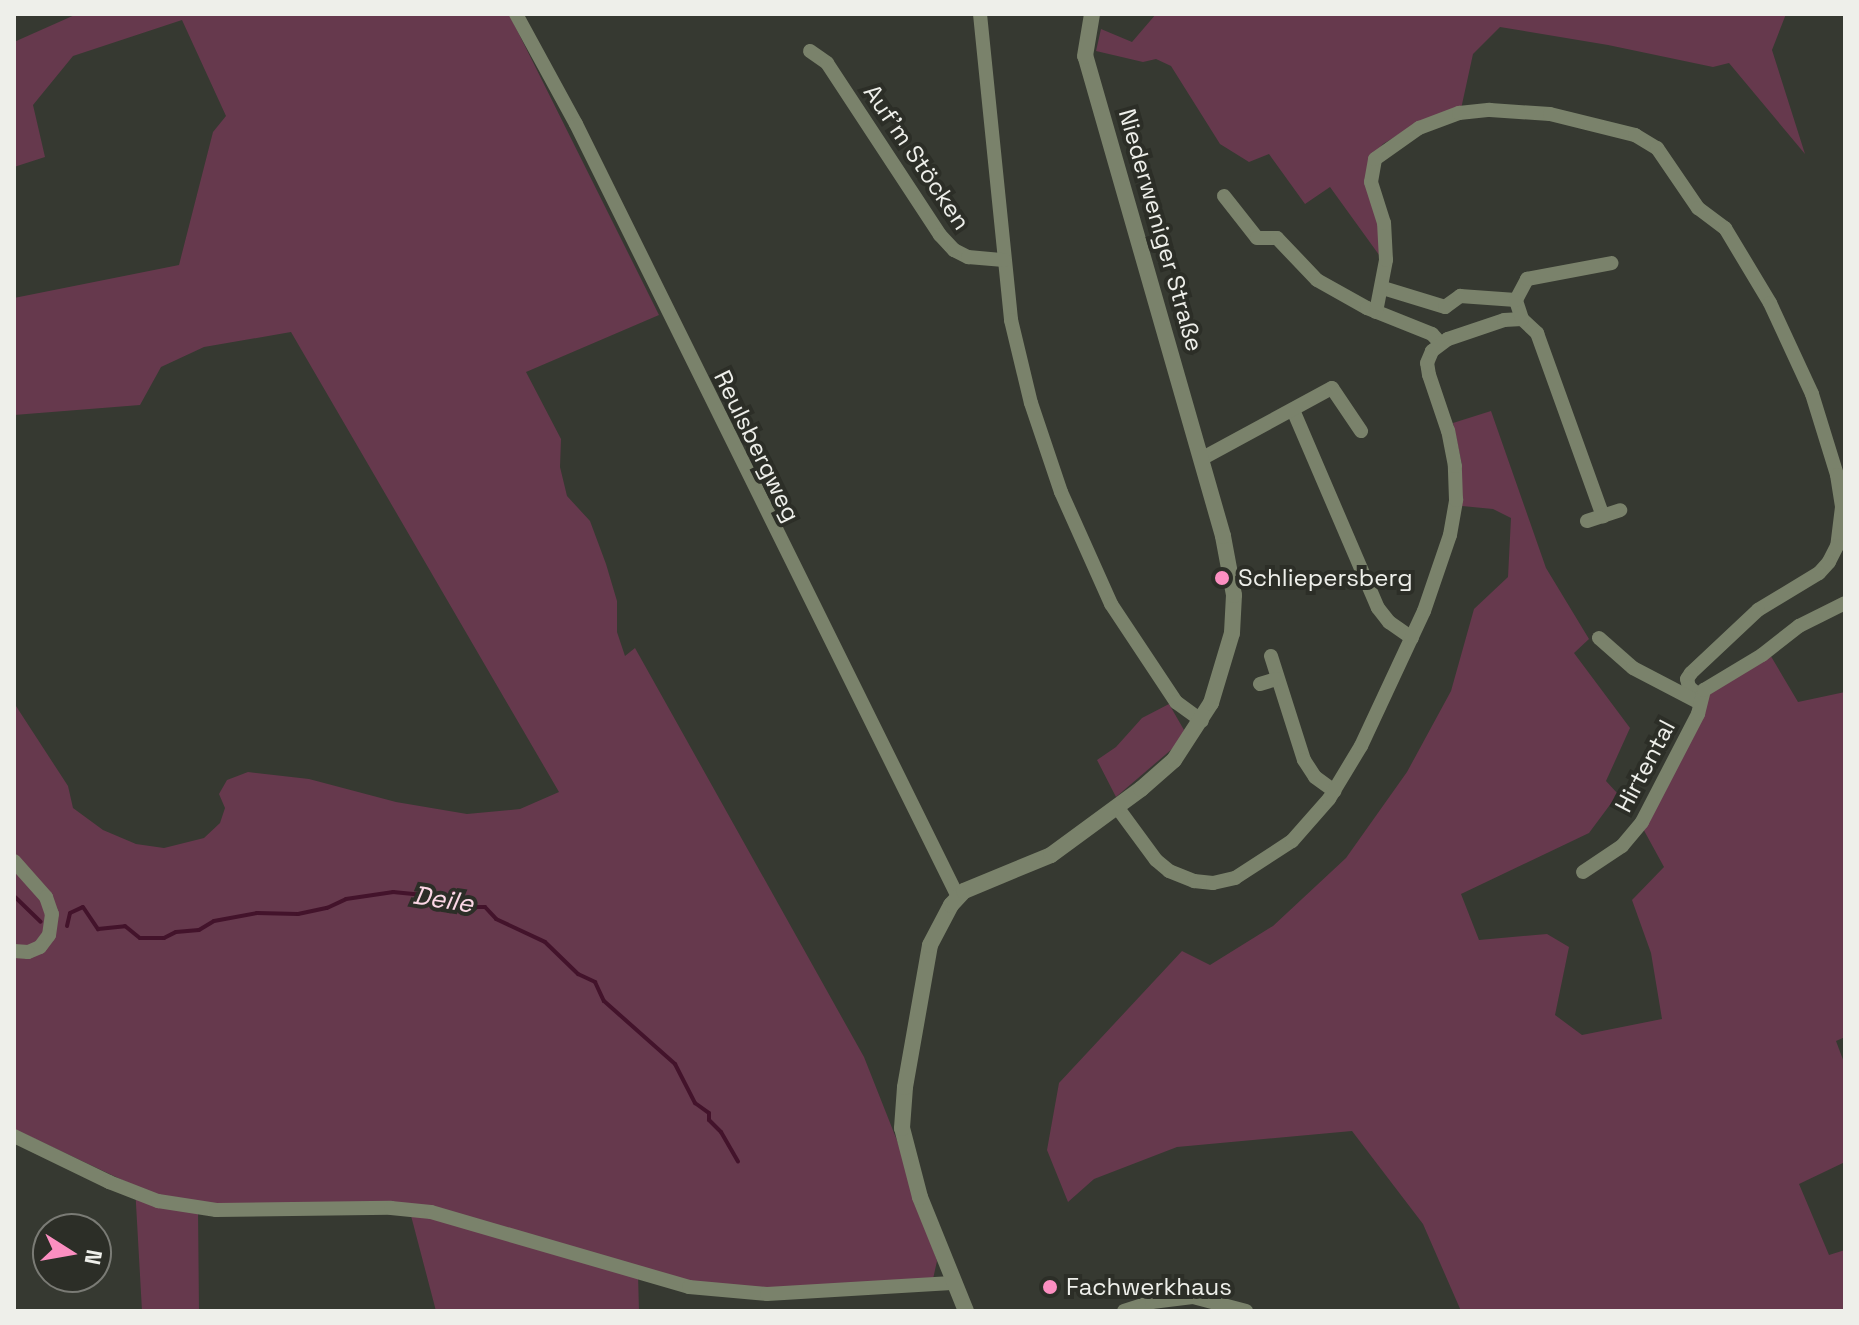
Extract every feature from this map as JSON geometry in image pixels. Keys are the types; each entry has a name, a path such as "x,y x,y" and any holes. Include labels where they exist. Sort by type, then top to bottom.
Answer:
{"street":[{"name":"Reulsbergweg","path":"516,14 576,124 958,897"},
{"path":"980,14 1004,260 1020,363 1061,492 1111,604 1145,660 1181,708 1202,721"},
{"name":"Niederweniger Straße","path":"958,897 972,887 1039,862 1164,770 1202,721 1229,647 1234,595 1223,536 1120,167 1085,56 1092,14"},
{"name":"Auf'm Stöcken","path":"810,51 827,63 940,235 954,250 968,257 1004,260"},
{"path":"1376,312 1383,288 1386,234 1371,182 1375,159 1419,128 1459,113 1490,110 1550,114 1612,127 1657,148 1698,208 1725,228 1770,303 1807,382 1839,482 1842,507 1837,546 1819,573 1758,610 1691,673 1687,679 1689,687 1700,700 1704,690 1762,655 1799,626 1845,603"},
{"path":"1224,196 1257,238 1277,238 1317,280 1376,312 1432,334 1440,343"},
{"path":"1603,516 1537,333 1522,319 1516,300 1527,279 1612,263"},
{"path":"1383,288 1445,307 1460,296 1516,300"},
{"path":"1117,807 1169,871 1194,881 1213,883 1235,878 1273,856 1292,841 1334,791 1361,746 1412,638 1439,572 1456,500 1451,442 1427,363 1440,343 1504,320 1522,319"},
{"path":"1201,459 1332,388 1361,431"},
{"path":"1293,410 1378,608 1389,622 1412,638"},
{"path":"1587,521 1620,510"},
{"name":"Hirtental","path":"1583,872 1622,846 1642,822 1698,714 1700,700 1633,668 1599,638"},
{"path":"1271,656 1276,679 1308,767 1334,791"},
{"path":"1260,684 1276,679"},
{"path":"14,861 46,897 52,922 40,947 28,952 14,951"},
{"path":"958,897 936,931 927,959 902,1117 908,1160 952,1283 966,1311"},
{"path":"14,1136 158,1201 216,1210 391,1208 431,1212 689,1287 767,1294 952,1283"},
{"path":"1124,1311 1152,1302 1193,1297 1246,1311"}],"shaded area":[{"path":"77,14 509,14 659,315 526,372 561,439 560,467 567,496 590,521 606,564 617,601 617,632 625,656 635,648 864,1057 898,1143 937,1261 933,1279 767,1294 638,1274 639,1311 436,1311 409,1208 198,1208 199,1311 142,1311 135,1186 14,1129 14,703 68,786 73,808 103,830 136,844 164,848 204,838 220,823 225,808 219,794 227,780 248,772 309,779 396,802 467,814 520,809 559,792 291,332 204,347 161,367 140,405 14,415 14,298 179,265 213,132 226,116 182,20 73,56 33,105 45,157 14,167 14,42"},
{"path":"1156,14 1786,14 1772,50 1805,154 1729,63 1713,67 1500,27 1473,54 1461,109 1416,124 1383,144 1372,157 1382,259 1330,187 1305,204 1269,154 1249,162 1220,144 1171,66 1156,59 1143,62 1096,51 1101,29 1132,42"},
{"path":"1491,411 1546,568 1589,639 1574,653 1630,728 1606,781 1618,794 1589,833 1461,894 1479,940 1547,934 1569,947 1555,1015 1582,1035 1662,1019 1651,953 1632,900 1664,867 1641,825 1701,697 1769,653 1798,702 1845,692 1845,1037 1836,1041 1845,1065 1845,1162 1799,1184 1829,1255 1845,1250 1845,1311 1461,1311 1423,1224 1352,1131 1177,1147 1094,1179 1068,1202 1047,1150 1059,1083 1182,951 1210,965 1273,926 1346,858 1407,772 1451,691 1474,609 1508,577 1511,518 1493,509 1462,506 1462,465 1453,423"},
{"path":"1169,704 1184,730 1179,743 1116,797 1097,760 1116,747 1142,718"}],"waterway":[{"name":"Deile","path":"67,926 70,913 83,907 98,929 125,926 140,938 164,938 176,932 199,930 214,921 257,913 298,914 327,908 346,899 393,892 444,897 467,907 485,907 496,919 545,942 578,974 595,982 604,1001 675,1064 695,1103 709,1113 709,1120 721,1132 738,1162"},
{"name":"Deile","path":"14,896 41,922"}],"place":[{"name":"Schliepersberg","path":"1222,578"},
{"name":"Fachwerkhaus","path":"1050,1287"}]}
